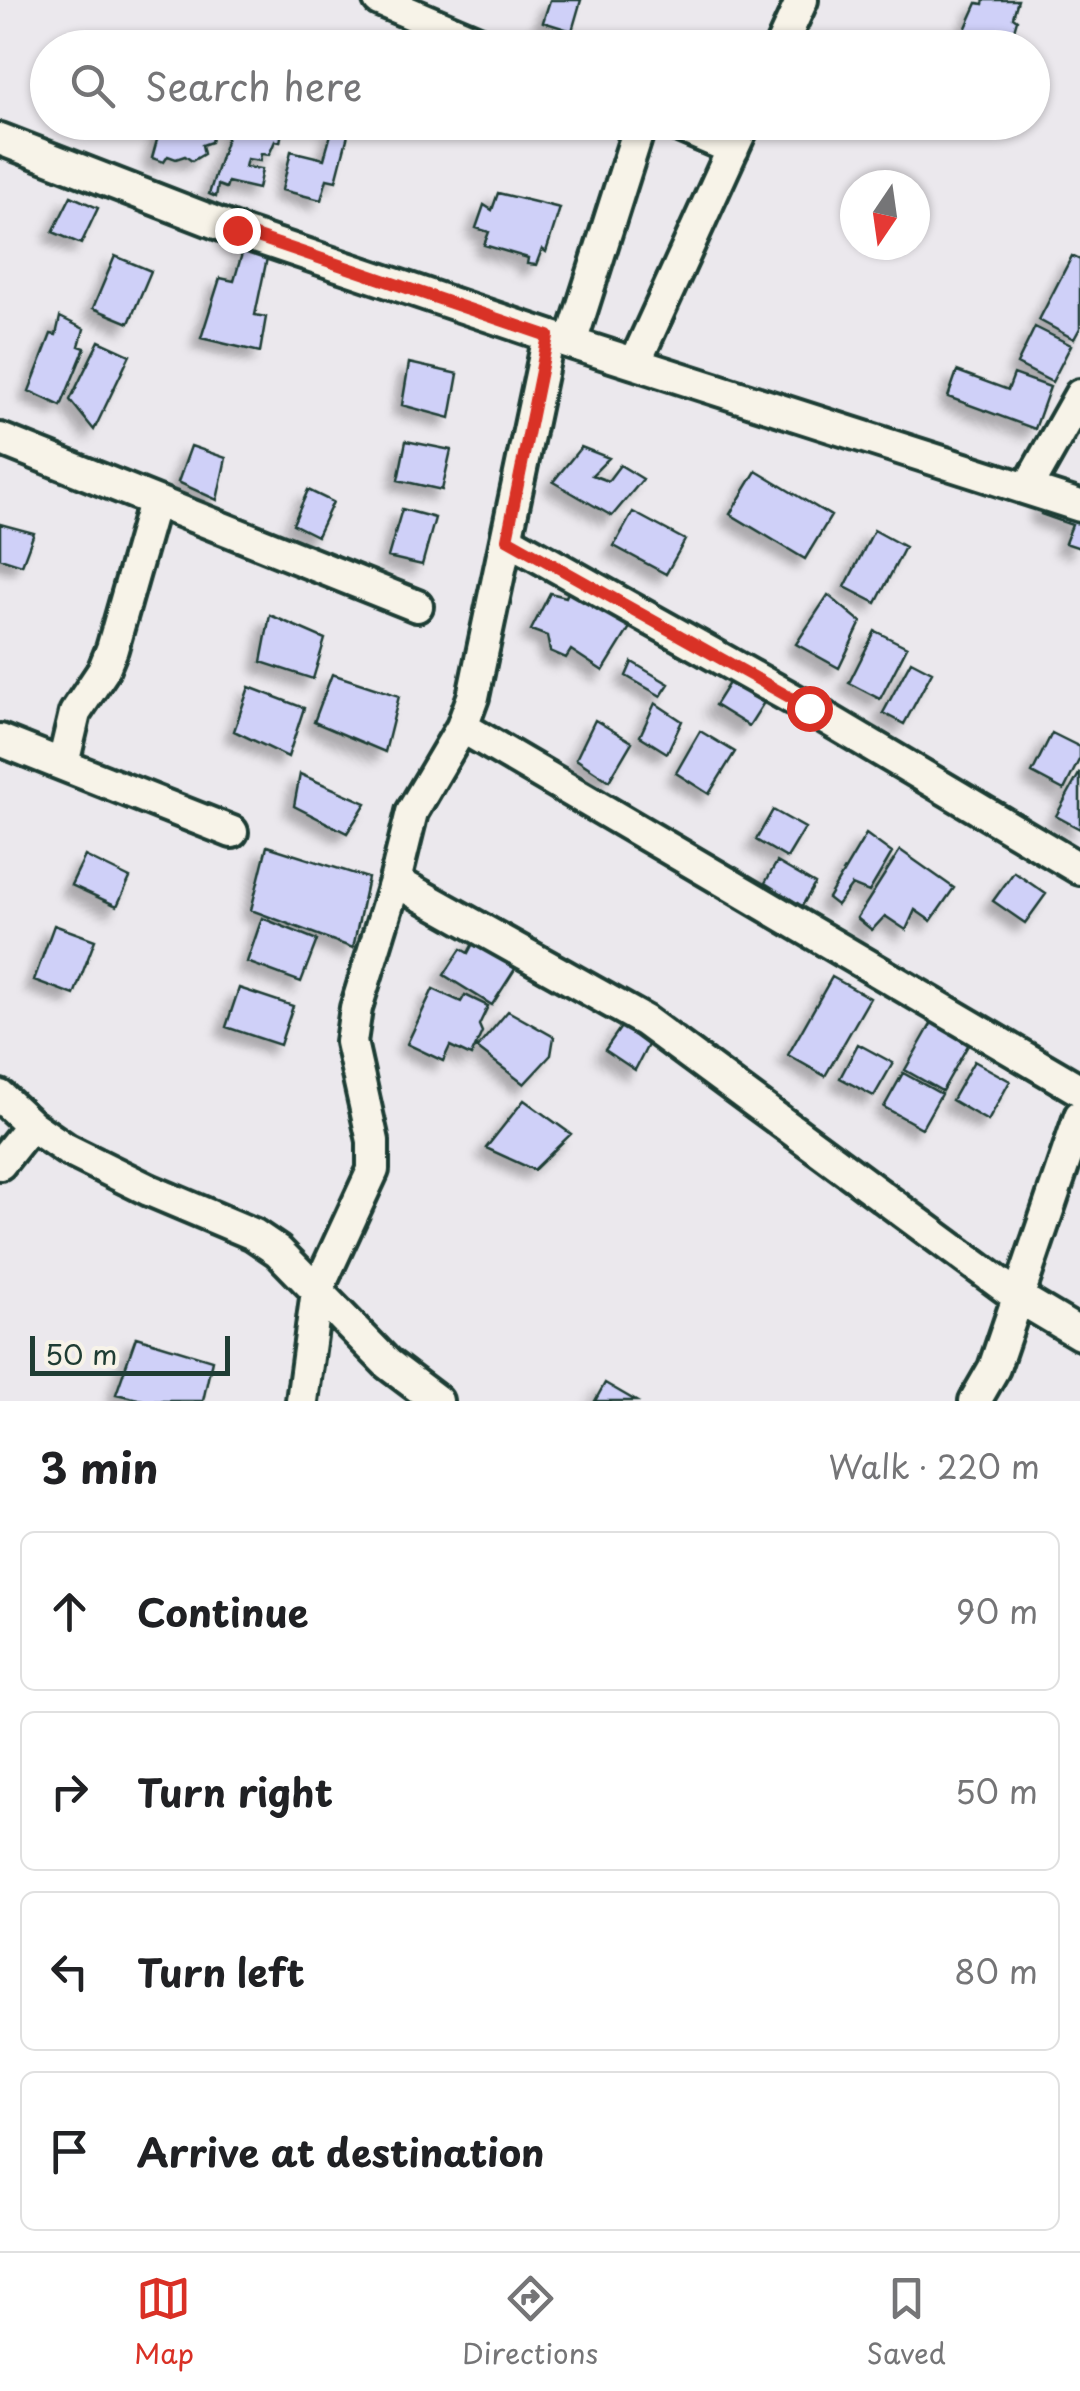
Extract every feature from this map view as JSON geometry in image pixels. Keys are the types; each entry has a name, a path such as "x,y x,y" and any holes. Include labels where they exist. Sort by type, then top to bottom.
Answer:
{"street":[{"path":"379,0 450,30"},
{"path":"788,30 802,0"},
{"path":"0,139 237,230 560,340 1080,506"},
{"path":"302,1401 317,1291 372,1170 374,1141 351,1042 356,1008 412,812 462,727 473,697 507,539 560,340 634,140"},
{"path":"635,364 737,140"},
{"path":"1026,489 1080,394"},
{"path":"0,439 417,606"},
{"path":"63,764 76,712 103,672 112,649 154,502"},
{"path":"507,539 809,708 1080,869"},
{"path":"462,727 1080,1090"},
{"path":"0,740 232,832"},
{"path":"395,882 645,1021 1018,1297 1080,1334"},
{"path":"0,1096 66,1149 253,1234 278,1251 388,1364 436,1401"},
{"path":"975,1401 994,1368 1080,1116"},
{"path":"0,1164 31,1124"}],"building":[{"path":"550,0 581,0 572,30 543,22"},
{"path":"984,0 1018,0 1014,30 965,30 977,3 983,4"},
{"path":"157,140 212,140 202,145 204,154 192,161 185,156 168,156 164,162 152,158"},
{"path":"226,140 280,140 275,141 269,155 261,154 260,161 247,159 245,167 262,169 258,189 228,182 226,188 218,185 216,197 209,194"},
{"path":"329,140 347,140 336,181 327,179 321,200 282,190 291,151 324,159"},
{"path":"498,193 560,208 546,252 542,249 536,265 527,264 528,258 484,245 489,232 476,228 484,205 492,210"},
{"path":"71,196 98,208 81,244 53,232"},
{"path":"243,250 267,258 255,315 266,317 260,352 201,338 220,278 234,281"},
{"path":"115,256 151,271 129,323 93,308"},
{"path":"1072,256 1080,260 1080,328 1074,339 1039,320"},
{"path":"60,317 84,329 79,346 85,348 61,406 29,391 51,334 56,335"},
{"path":"1035,327 1071,345 1052,382 1017,364"},
{"path":"99,341 130,355 94,430 70,400"},
{"path":"409,363 458,374 450,418 402,405"},
{"path":"957,371 1008,390 1014,374 1050,387 1035,429 948,397"},
{"path":"406,441 451,450 442,490 398,480"},
{"path":"191,446 226,458 217,500 178,482"},
{"path":"581,447 609,458 592,475 608,481 620,465 643,479 612,516 553,482"},
{"path":"756,471 831,516 805,559 730,514"},
{"path":"308,490 333,502 317,536 293,524"},
{"path":"1041,500 1080,514 1080,548 1065,543 1072,525 1041,514"},
{"path":"402,509 435,518 422,565 388,557"},
{"path":"633,512 685,540 666,574 614,546"},
{"path":"0,524 34,533 22,565 0,558"},
{"path":"874,530 905,547 876,603 845,587"},
{"path":"571,585 634,621 603,671 571,650 566,658 550,651 547,636 531,630 550,593 566,597"},
{"path":"828,595 861,622 839,668 796,644"},
{"path":"270,615 325,639 313,679 261,662"},
{"path":"875,631 907,647 880,699 849,683"},
{"path":"911,661 932,672 904,724 883,713"},
{"path":"632,662 669,684 661,696 626,676"},
{"path":"736,672 770,693 749,726 715,705"},
{"path":"332,674 399,696 385,752 314,722"},
{"path":"249,687 304,708 288,757 234,731"},
{"path":"655,703 682,721 667,753 640,736"},
{"path":"595,720 632,742 609,781 576,759"},
{"path":"700,731 735,752 709,794 676,773"},
{"path":"1052,733 1080,747 1080,758 1064,790 1032,773"},
{"path":"1080,772 1080,829 1056,816"},
{"path":"300,774 366,803 347,833 294,806"},
{"path":"773,810 805,828 787,858 756,840"},
{"path":"866,834 892,853 869,892 852,885 837,905 828,898"},
{"path":"267,846 368,878 353,948 251,910"},
{"path":"900,850 954,888 931,921 915,910 906,930 885,916 872,930 857,918"},
{"path":"85,856 130,878 117,906 71,885"},
{"path":"777,862 815,884 802,906 765,883"},
{"path":"1014,872 1046,894 1025,923 993,901"},
{"path":"262,918 317,940 301,982 247,962"},
{"path":"54,925 95,940 74,995 34,980"},
{"path":"477,936 507,951 505,960 517,966 492,1005 444,975 461,949 468,953"},
{"path":"832,977 870,998 825,1076 788,1055"},
{"path":"239,988 293,1006 280,1045 226,1027"},
{"path":"433,989 461,1002 465,995 488,1006 471,1056 450,1046 443,1061 407,1044"},
{"path":"508,1011 554,1037 551,1055 524,1084 477,1048"},
{"path":"934,1019 971,1040 942,1091 905,1070"},
{"path":"623,1024 650,1041 635,1070 605,1050"},
{"path":"858,1044 893,1063 874,1096 840,1078"},
{"path":"974,1061 1010,1081 988,1121 952,1100"},
{"path":"903,1073 941,1094 922,1128 884,1107"},
{"path":"524,1100 571,1134 534,1170 486,1148"},
{"path":"136,1337 212,1360 203,1401 147,1401 116,1394"},
{"path":"605,1383 636,1401 595,1401"}],"route":[{"path":"237,230 548,336 507,539 809,708"}]}
